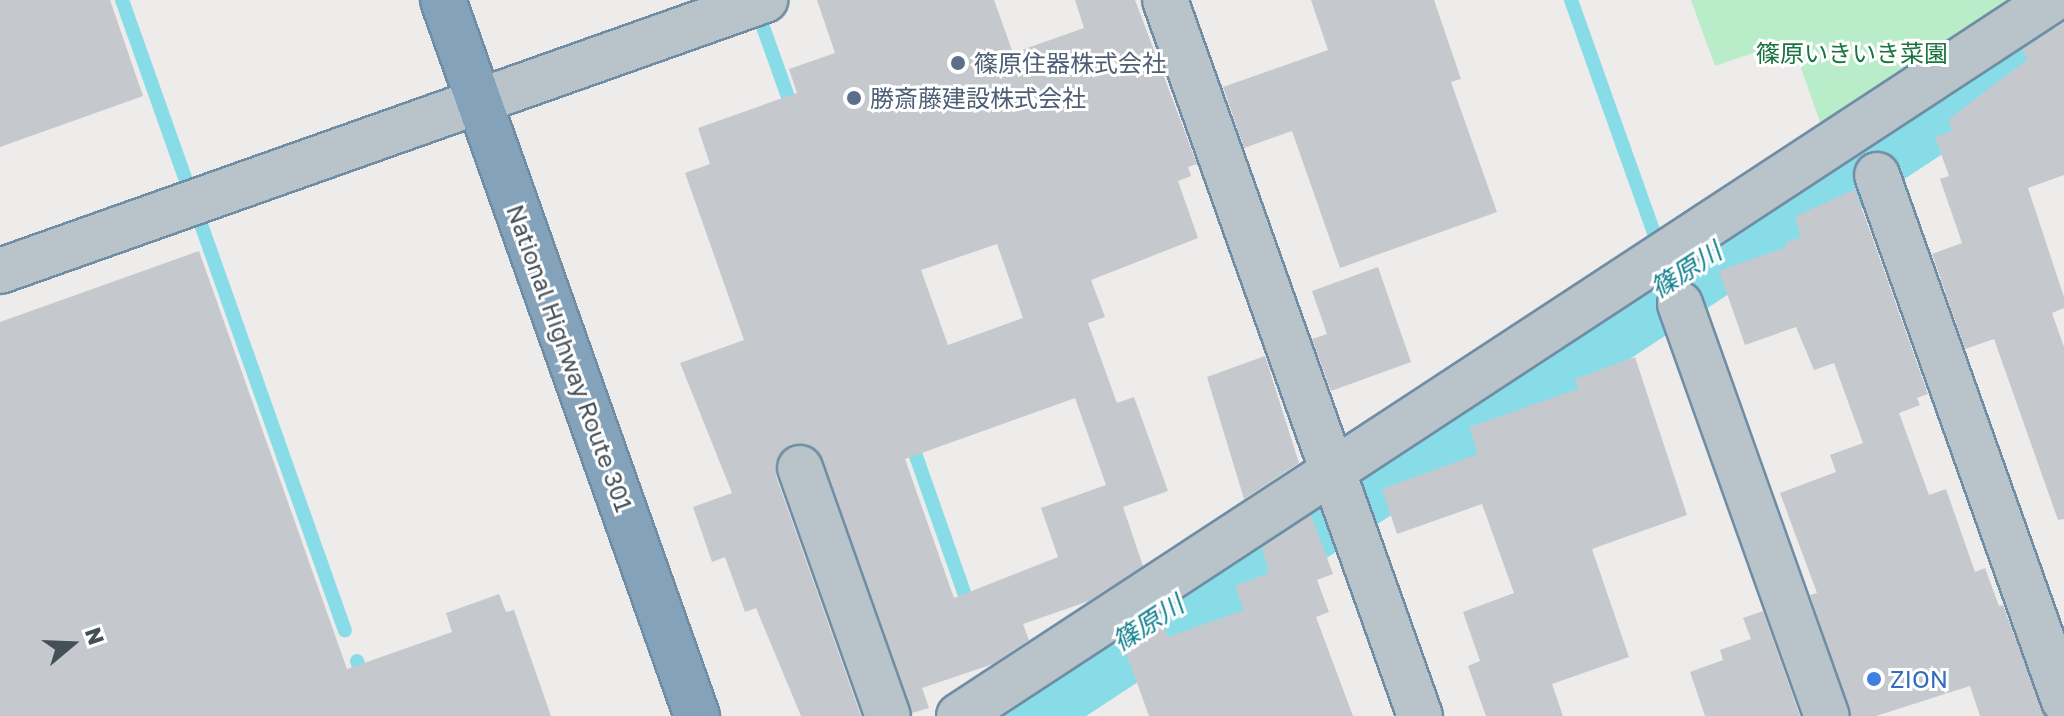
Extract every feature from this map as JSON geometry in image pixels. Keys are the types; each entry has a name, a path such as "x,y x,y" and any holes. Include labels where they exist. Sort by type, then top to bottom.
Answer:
{"highway":[{"name":"National Highway Route 301","path":"443,0 697,716"}],"street":[{"path":"0,271 765,0"},
{"path":"1165,0 1420,716"},
{"path":"959,716 2052,0"},
{"path":"1877,175 2064,701"},
{"path":"1680,304 1827,716"},
{"path":"800,468 888,716"}],"green space":[{"name":"篠原いきいき菜園","path":"1691,0 2032,0 1825,136 1791,40 1715,66"}],"building":[{"path":"0,0 110,0 143,96 0,147"},
{"path":"817,0 994,0 1013,53 1084,28 1075,0 1135,0 1197,164 1188,167 1191,176 1178,181 1198,238 1091,280 1105,317 1088,323 1117,403 1134,397 1168,491 1123,507 1143,566 1089,601 1023,624 1029,640 993,664 922,688 929,708 912,713 817,450 791,445 776,463 776,476 861,716 801,716 756,608 745,612 725,557 712,562 693,507 732,493 680,363 744,340 685,173 710,164 698,128 797,93 789,69 835,53","holes":["997,244 1023,318 948,345 921,270","1075,398 1106,485 1041,508 1058,557 954,598 905,459"]},
{"path":"1311,0 1434,0 1461,79 1451,82 1497,212 1340,268 1292,131 1244,148 1223,87 1328,50"},
{"path":"2064,22 2064,175 2028,188 2064,297 2064,308 2052,313 2064,347 2064,519 2058,520 1994,339 1965,349 1932,254 1962,243 1940,179 1949,176 1935,137 1952,131 1948,120 2028,59 2022,50"},
{"path":"1855,189 1928,394 1917,398 1920,405 1899,413 1929,495 1946,489 1975,572 1985,568 1999,606 2003,605 2045,716 1980,716 1970,686 1876,716 1851,716 1810,595 1817,593 1780,493 1836,472 1830,455 1863,443 1834,363 1814,370 1796,327 1745,345 1719,271 1786,247 1785,243 1801,237 1795,217"},
{"path":"199,251 347,669 452,632 446,613 499,594 506,612 514,610 551,716 0,716 0,322"},
{"path":"1378,267 1411,362 1331,391 1312,339 1327,334 1312,291"},
{"path":"1265,356 1299,463 1244,499 1207,377"},
{"path":"1635,357 1687,515 1592,549 1629,657 1552,684 1563,716 1486,716 1468,666 1480,661 1463,612 1514,593 1482,504 1397,534 1382,489 1478,454 1469,427 1578,389 1575,379"},
{"path":"1311,515 1333,574 1317,580 1329,612 1316,617 1353,716 1149,716 1121,639 1160,614 1168,637 1244,610 1235,586 1269,573 1262,547"},
{"path":"1763,611 1800,716 1705,716 1690,672 1723,660 1720,650 1751,639 1743,618"}],"waterway":[{"path":"122,0 185,178"},
{"path":"1571,0 1657,241"},
{"path":"762,24 794,114"},
{"name":"篠原川","path":"1354,487 2018,52"},
{"path":"202,227 345,630"},
{"path":"910,439 971,612"},
{"name":"篠原川","path":"1006,716 1329,504"},
{"path":"357,661 376,716"}],"place":[{"name":"篠原住器株式会社","path":"958,63"},
{"name":"勝斎藤建設株式会社","path":"854,98"},
{"name":"ZION","path":"1874,679"}]}
